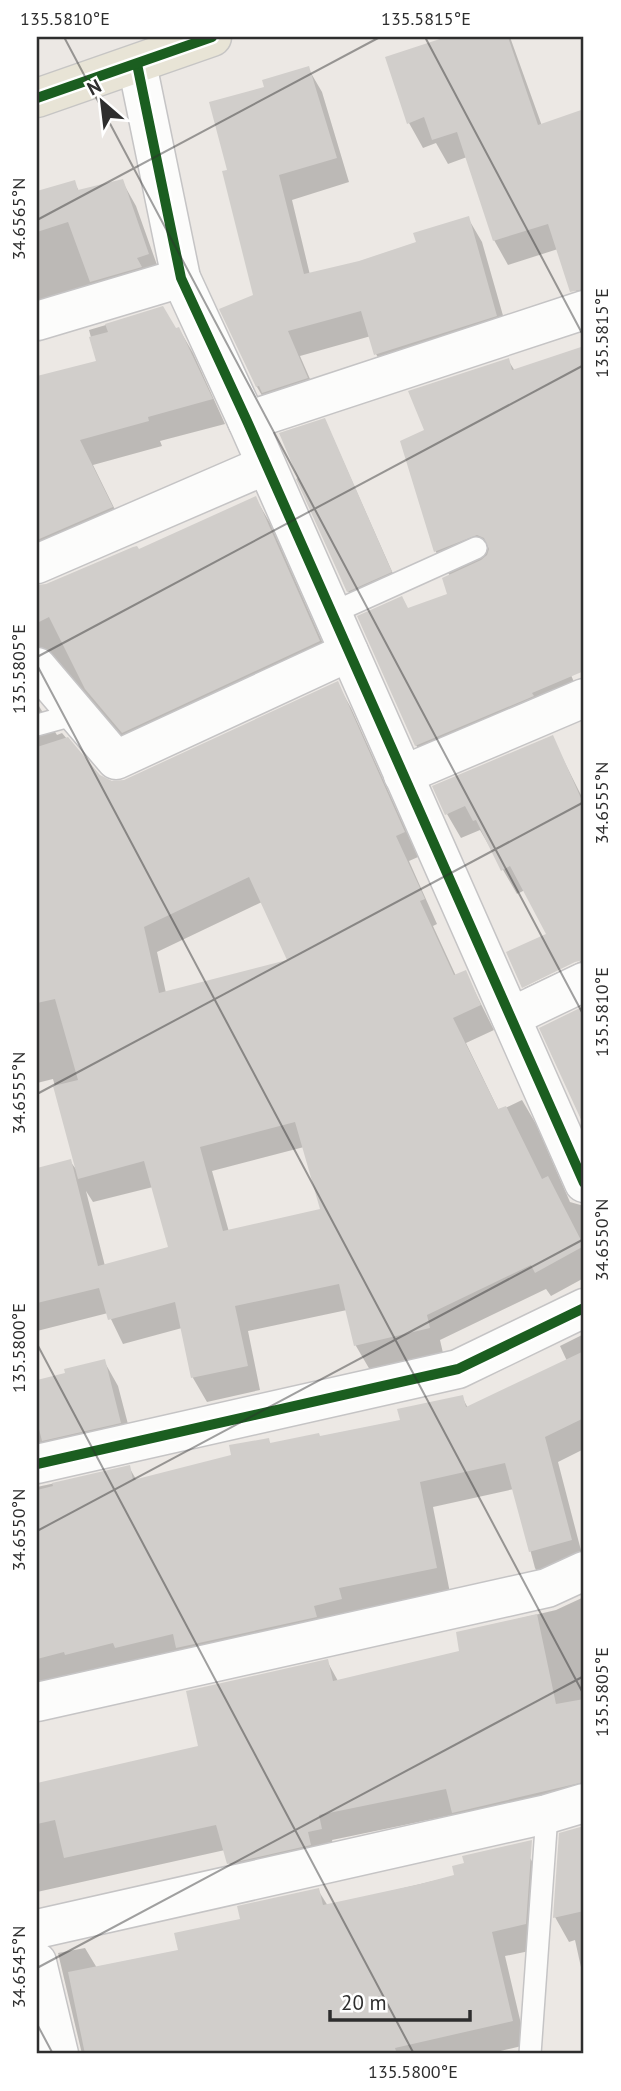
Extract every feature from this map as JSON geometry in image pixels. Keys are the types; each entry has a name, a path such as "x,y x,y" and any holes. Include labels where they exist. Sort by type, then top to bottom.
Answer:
{"main road":[{"path":"37,98 212,37"}],"street":[{"path":"137,64 181,278 247,421 584,1183"},
{"path":"37,321 181,278"},
{"path":"247,421 584,310"},
{"path":"37,564 266,465"},
{"path":"37,667 116,760 349,652"},
{"path":"403,775 584,698"},
{"path":"511,1017 584,982"},
{"path":"37,1464 458,1369 584,1308"},
{"path":"37,1702 547,1588 584,1571"},
{"path":"37,1929 547,1814 584,1803"},
{"path":"37,1962 59,2054"}],"lane":[{"path":"332,613 476,548"},
{"path":"37,725 77,714"},
{"path":"530,2054 547,1814"}],"building":[{"path":"446,37 508,37 538,125 584,109 584,289 570,292 548,224 493,241 457,132 432,140 424,117 407,124 385,57"},
{"path":"309,66 337,158 279,175 304,274 359,261 416,242 413,233 469,216 497,316 374,355 361,311 288,331 308,378 262,393 259,386 256,387 219,309 253,295 222,171 227,170 209,102 264,87 262,80"},
{"path":"123,179 149,254 137,258 142,267 90,282 68,222 37,232 37,191 75,180 78,190"},
{"path":"163,306 176,328 179,327 213,399 148,417 149,421 80,440 113,507 37,540 37,376 96,361 89,337 108,332 105,324"},
{"path":"584,346 584,671 532,693 534,696 415,746 357,616 402,596 408,608 447,594 442,578 481,560 489,549 484,538 477,535 434,552 400,441 424,430 408,391 509,358 512,370"},
{"path":"325,418 392,572 347,592 296,479 298,478 279,433"},
{"path":"256,496 320,641 122,733 85,689 49,617 37,623 37,585 46,584 133,547 137,546 139,549"},
{"path":"338,681 405,832 396,836 425,899 420,901 454,975 466,970 481,1005 453,1018 498,1109 506,1106 542,1179 548,1176 584,1246 535,1273 531,1265 427,1315 430,1328 354,1346 339,1284 235,1306 248,1366 191,1378 175,1302 108,1320 99,1288 37,1303 37,1168 71,1159 98,1266 168,1247 144,1161 78,1179 53,1086 78,1080 55,999 37,1003 37,747 68,737 100,775 112,781 124,780","holes":["249,877 287,960 159,993 144,927","295,1122 320,1209 223,1231 200,1147"]},
{"path":"553,735 584,805 584,960 522,988 506,952 546,934 510,866 501,871 476,820 473,821 465,806 445,815 432,786"},
{"path":"584,1006 584,1126 539,1028"},
{"path":"584,1351 584,1418 545,1437 572,1540 529,1552 505,1463 420,1482 437,1568 339,1588 342,1599 314,1606 317,1617 176,1648 173,1634 115,1648 113,1643 37,1659 37,1490 53,1486 52,1483 130,1465 133,1480 231,1455 229,1445 269,1438 270,1443 319,1433 320,1436 400,1420 397,1409 463,1395 466,1407"},
{"path":"105,1359 121,1423 42,1441 37,1421 37,1380 65,1373 64,1369"},
{"path":"537,1614 556,1704 584,1699 584,1782 452,1813 446,1789 319,1815 322,1829 308,1832 311,1845 227,1864 216,1825 64,1858 55,1820 37,1824 37,1783 198,1746 186,1691 328,1659 333,1681 459,1651 456,1632"},
{"path":"584,1826 584,1911 553,1918 559,1833"},
{"path":"532,1840 526,1924 492,1932 513,2021 395,2048 397,2054 85,2054 68,1972 178,1950 174,1933 240,1919 237,1906 319,1888 323,1905 420,1884 454,1875 452,1866 464,1863 462,1856"}],"cycle path":[{"path":"37,98 212,37"},
{"path":"137,64 181,278 247,421 584,1183"},
{"path":"37,1464 458,1369 584,1308"}]}
